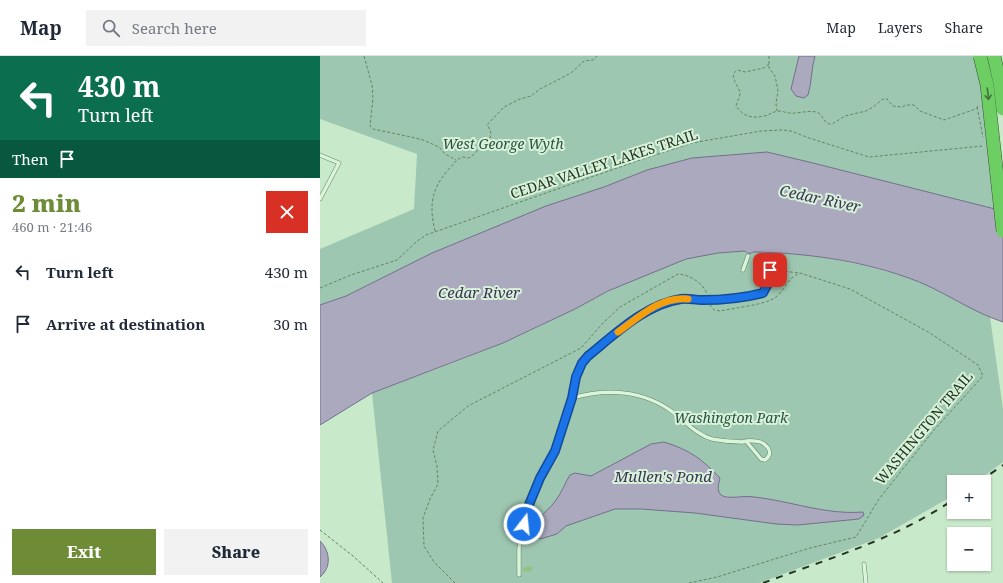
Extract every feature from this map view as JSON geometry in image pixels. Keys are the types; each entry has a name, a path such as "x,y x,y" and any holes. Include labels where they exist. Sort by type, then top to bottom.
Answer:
{"highway":[{"path":"980,56 987,85 1003,231"},
{"path":"994,56 1000,83 1003,109"}],"lane":[{"path":"320,155 339,163 320,199"},
{"path":"743,270 748,256"},
{"path":"519,575 519,548 526,512 540,478 555,451 572,398 576,377 585,359 645,312 662,303 682,298 708,300 763,293 770,280 770,270"},
{"path":"572,398 589,393 613,391 638,395 653,400 704,436 725,441 754,440 764,443 770,451 768,457 765,460 761,459 746,441"},
{"path":"864,564 866,583"}],"path":[{"path":"364,56 372,85 373,98 370,126 373,129 423,140 439,146 445,154 456,160"},
{"path":"435,231 432,220 433,193 441,178 456,160 463,157 471,157 490,138 492,135 487,125 504,107 520,99 531,96 540,88 570,73 581,62 593,60 597,56"},
{"path":"769,56 769,68"},
{"path":"769,64 767,66 745,72 739,70 735,71 733,77 740,94 736,106 740,112 754,118 777,111 788,114 816,112 822,116 825,122 830,125 847,116 873,108 883,99 887,99 893,106 914,106 944,120 973,110 984,104"},
{"path":"767,66 775,76 778,90 776,104 777,111"},
{"path":"977,107 983,138"},
{"name":"CEDAR VALLEY LAKES TRAIL","path":"320,288 352,275 397,260 426,234 640,160 685,146 761,131 782,130 792,131 869,157 984,146"},
{"path":"770,270 800,273"},
{"path":"455,583 434,562 424,546 423,518 430,499 438,484 437,466 433,450 438,431 468,406 581,348 603,323 620,307 678,274 684,274 696,280 706,289 710,306 714,310 720,311 766,302 776,297 793,276 800,273"},
{"name":"WASHINGTON TRAIL","path":"689,583 718,577 810,548 856,537 879,498 934,430 982,376 978,365 930,333 850,289 800,273"},
{"path":"320,530 353,556 383,583"}],"green space":[{"name":"West George Wyth","path":"320,56 980,56 1003,229 413,263 346,296 320,305 320,249 414,209 417,154 320,119"},
{"name":"Washington Park","path":"745,251 747,253 790,253 827,258 867,266 907,277 940,291 990,317 1003,409 1003,462 985,475 947,475 947,499 879,538 759,583 392,583 372,393 526,333 638,277 685,259"}],"water":[{"path":"799,56 815,56 808,95 804,98 796,96 791,89"},
{"name":"Cedar River","path":"767,152 1003,211 1003,322 978,312 931,287 906,277 869,266 831,258 792,254 747,253 745,251 718,253 686,259 608,291 575,309 503,343 372,393 320,425 320,305 346,296 432,253 546,206 604,187 647,170 692,158"},
{"name":"Mullen's Pond","path":"664,442 681,448 707,465 720,478 718,486 719,493 721,495 727,497 754,497 768,499 822,510 863,512 864,515 859,519 798,525 776,524 695,513 641,509 615,509 566,526 557,534 540,539 537,537 537,524 539,519 556,500 570,475 575,473 591,476 651,444"},
{"path":"320,541 328,554 328,564 324,573 320,577"}],"building":[{"path":"532,566 532,571 524,572 523,568"}],"railway":[{"path":"989,475 1003,465"},
{"path":"763,583 885,537 909,526 947,503"}],"slow traffic":[{"path":"618,332 645,312 662,303 682,298 688,299"}],"route":[{"path":"524,524 526,512 540,478 555,451 572,398 576,377 582,363 588,356 645,312 662,303 682,298 701,300 748,296 763,293 770,280 770,270"}]}
